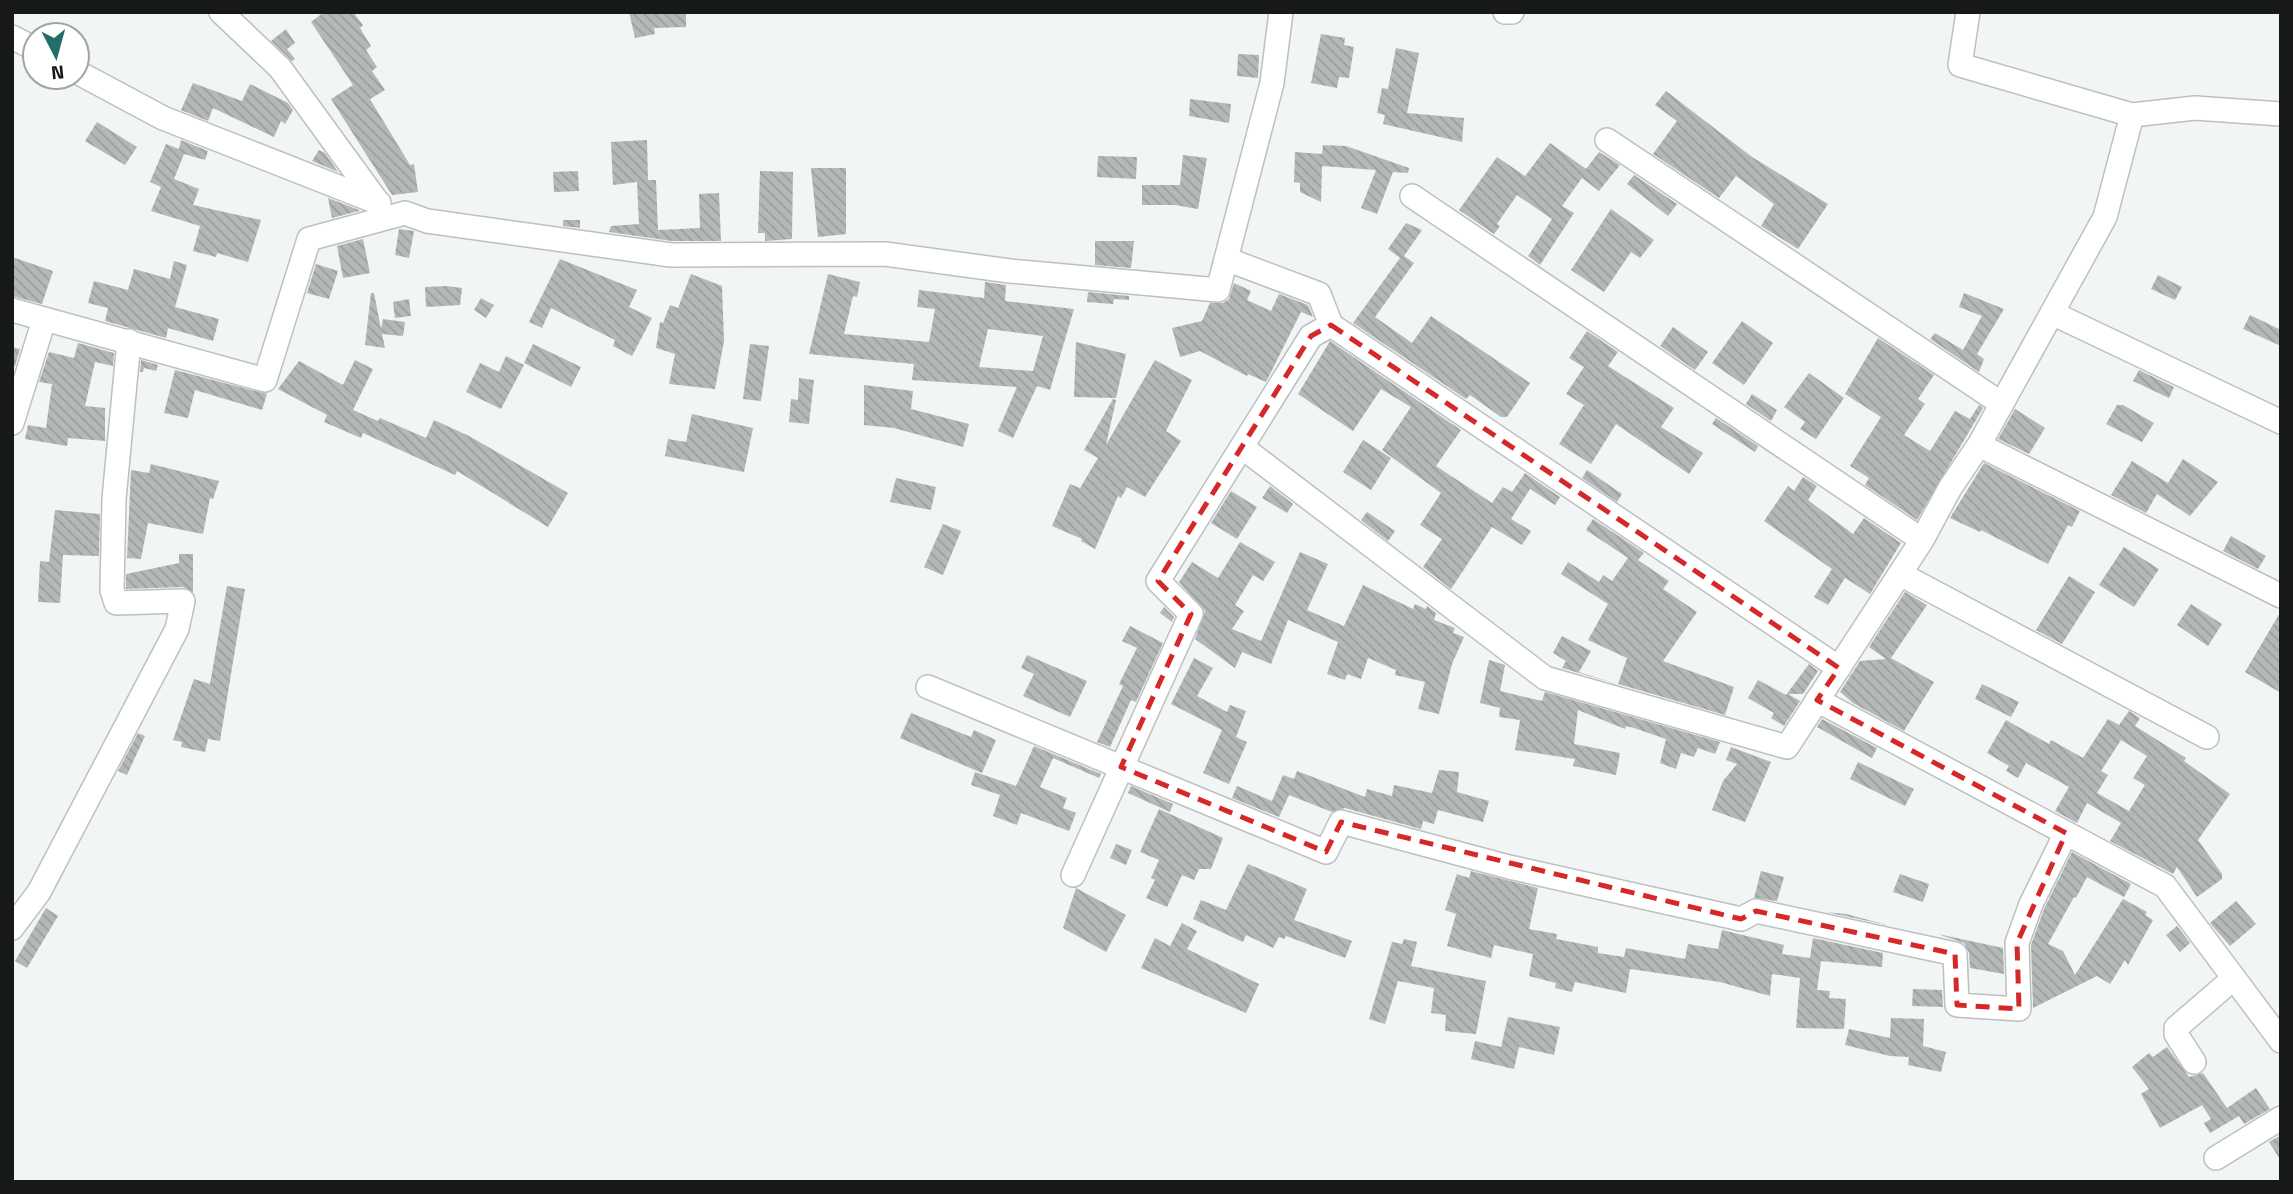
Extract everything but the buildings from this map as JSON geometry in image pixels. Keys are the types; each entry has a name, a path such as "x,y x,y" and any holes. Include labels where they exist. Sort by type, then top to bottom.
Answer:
{"street":[{"path":"221,12 280,68 384,210"},
{"path":"91,79 163,118 384,210 427,222 671,255 885,254 1010,271 1218,290 1272,83 1281,12"},
{"path":"1505,12 1511,15 1512,12"},
{"path":"1968,12 1960,65 2132,115 2195,108 2281,114"},
{"path":"1242,447 1545,678 1787,747 1922,540 1950,488 2002,404 2105,218 2132,115"},
{"path":"1607,140 2002,404"},
{"path":"1412,197 1922,540"},
{"path":"12,310 265,380 309,239 384,210"},
{"path":"1226,259 1320,294 1331,325 1839,668"},
{"path":"2052,313 2281,422"},
{"path":"12,423 44,320"},
{"path":"1073,875 1191,614 1158,581 1311,336 1331,325"},
{"path":"12,928 39,892 177,629 183,601 116,603 112,590 114,499 129,341"},
{"path":"1979,444 2281,596"},
{"path":"1900,573 2207,737"},
{"path":"928,687 1326,852 1341,822 1509,867 1741,919 1756,911 1955,954 1957,1005 2019,1009 2017,943 2031,904 2066,833"},
{"path":"1817,700 2165,886 2281,1041"},
{"path":"2194,1062 2176,1034 2176,1028 2234,978"},
{"path":"2216,1157 2281,1118"}],"highlighted area":[{"path":"1331,325 1839,668 1817,700 2066,833 2017,943 2019,1009 1957,1005 1955,954 1756,911 1741,919 1341,822 1326,852 1121,767 1191,614 1158,581 1311,336"}]}
